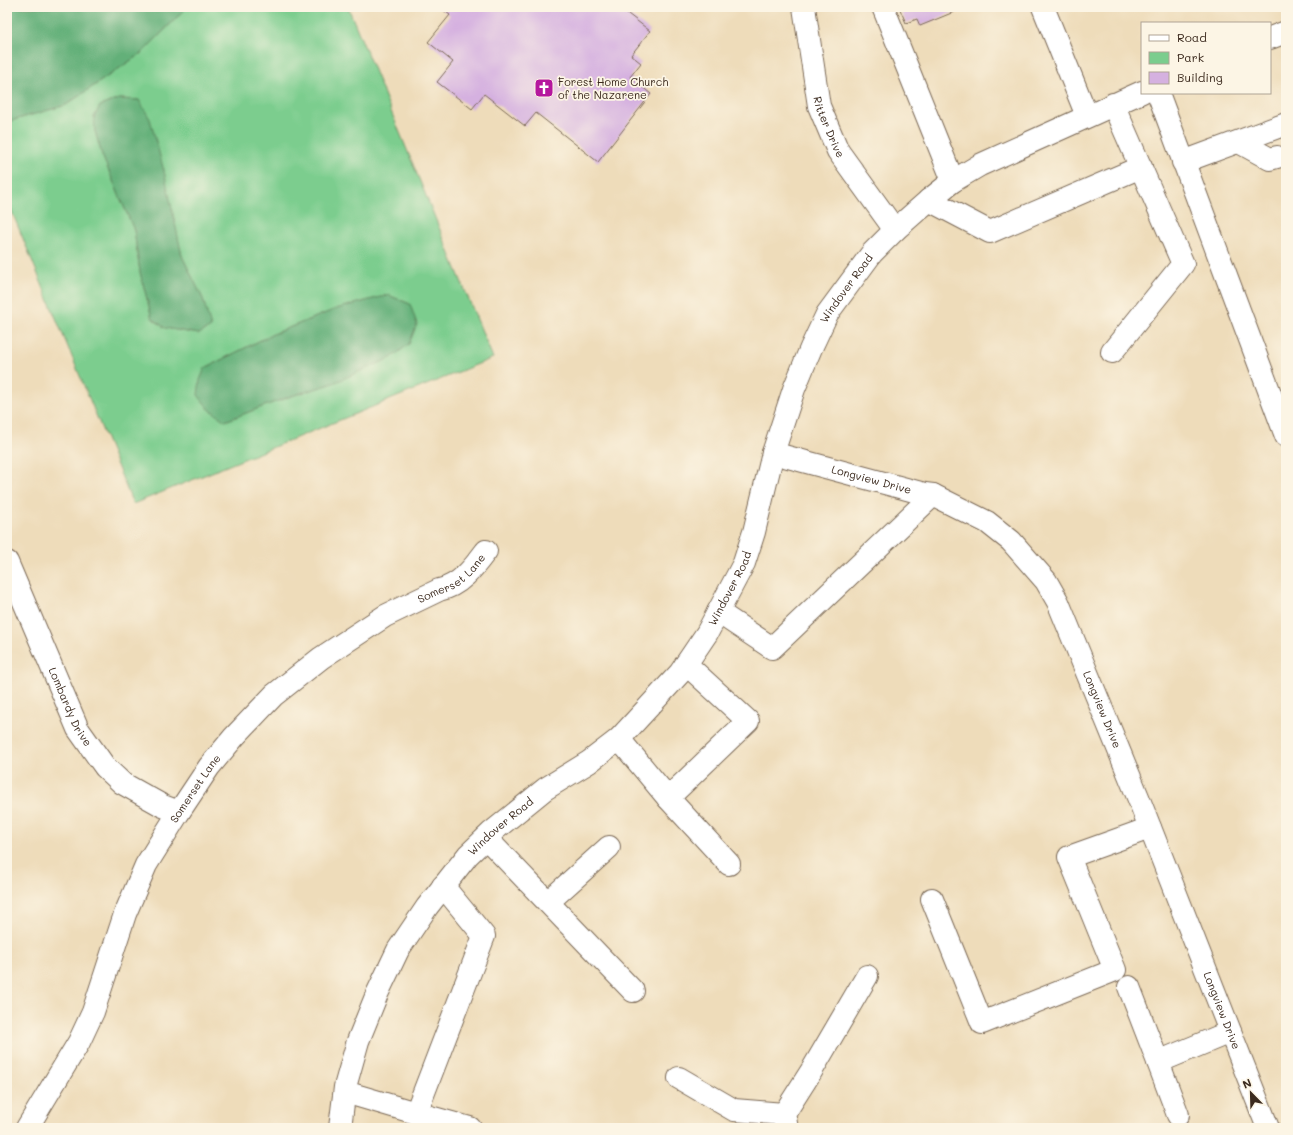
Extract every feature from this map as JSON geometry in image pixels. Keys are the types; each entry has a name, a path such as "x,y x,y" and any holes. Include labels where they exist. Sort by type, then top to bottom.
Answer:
{"street":[{"name":"Ritter Drive","path":"804,7 819,106 838,151 894,230"},
{"path":"882,7 953,181"},
{"path":"1043,7 1087,116"},
{"path":"1271,38 1286,32"},
{"name":"Windover Road","path":"340,1128 345,1092 358,1041 377,994 398,950 427,907 468,855 486,838 545,789 589,762 619,739 680,673 708,632 744,563 754,532 773,453 794,389 811,348 827,314 872,253 894,230 953,181 980,165 1141,92"},
{"path":"1158,94 1184,162 1279,398 1286,436"},
{"path":"1112,352 1184,264 1113,104"},
{"path":"1184,162 1286,124"},
{"path":"1239,142 1270,159 1277,157"},
{"path":"929,200 990,232 1141,167"},
{"name":"Longview Drive","path":"773,453 933,495 987,522 1011,541 1046,581 1058,602 1150,828 1268,1128"},
{"path":"718,612 772,648 933,495"},
{"name":"Somerset Lane","path":"26,1128 79,1042 93,1012 125,914 146,865 178,812 209,766 234,737 274,696 321,658 385,616 439,590 447,588 461,579 473,569 486,550"},
{"name":"Lombardy Drive","path":"7,562 78,729 105,767 122,783 163,806 178,812"},
{"path":"668,798 748,721 686,664"},
{"path":"619,739 668,798 729,864"},
{"path":"932,899 982,1023 1115,970 1069,857 1150,828"},
{"path":"486,838 633,991"},
{"path":"548,902 609,847"},
{"path":"416,1112 484,936 443,886"},
{"path":"679,1078 734,1110 785,1121 812,1070 866,976"},
{"path":"1129,987 1178,1114"},
{"path":"1158,1062 1230,1032"},
{"path":"345,1092 470,1128"}],"green space":[{"path":"7,7 187,7 143,52 66,105 7,122"},
{"path":"187,7 348,7 493,358 133,504 7,200 7,122 66,105 143,52","holes":["120,99 139,100 173,218 182,256 203,299 210,326 199,334 165,328 152,318 140,272 134,230 102,155 95,131 100,106","388,295 410,304 331,384 291,396 225,421 205,368 271,335 336,309"]},
{"path":"119,99 139,100 150,119 164,171 182,256 203,299 211,327 199,334 165,328 152,318 140,272 134,230 102,155 95,131 94,117 100,106"},
{"path":"388,295 410,304 417,324 409,344 391,358 331,384 291,396 225,421 209,409 198,395 200,380 205,368 271,335 336,309"}],"building":[{"name":"Forest Home Church of the Nazarene","path":"439,7 619,7 650,31 631,55 641,63 630,77 651,94 598,162 536,113 525,126 484,94 472,109 437,82 453,62 428,42 450,15"},
{"path":"899,7 966,7 920,26 917,19 906,23"}],"place":[{"name":"Forest Home Church of the Nazarene","path":"544,88"}]}
